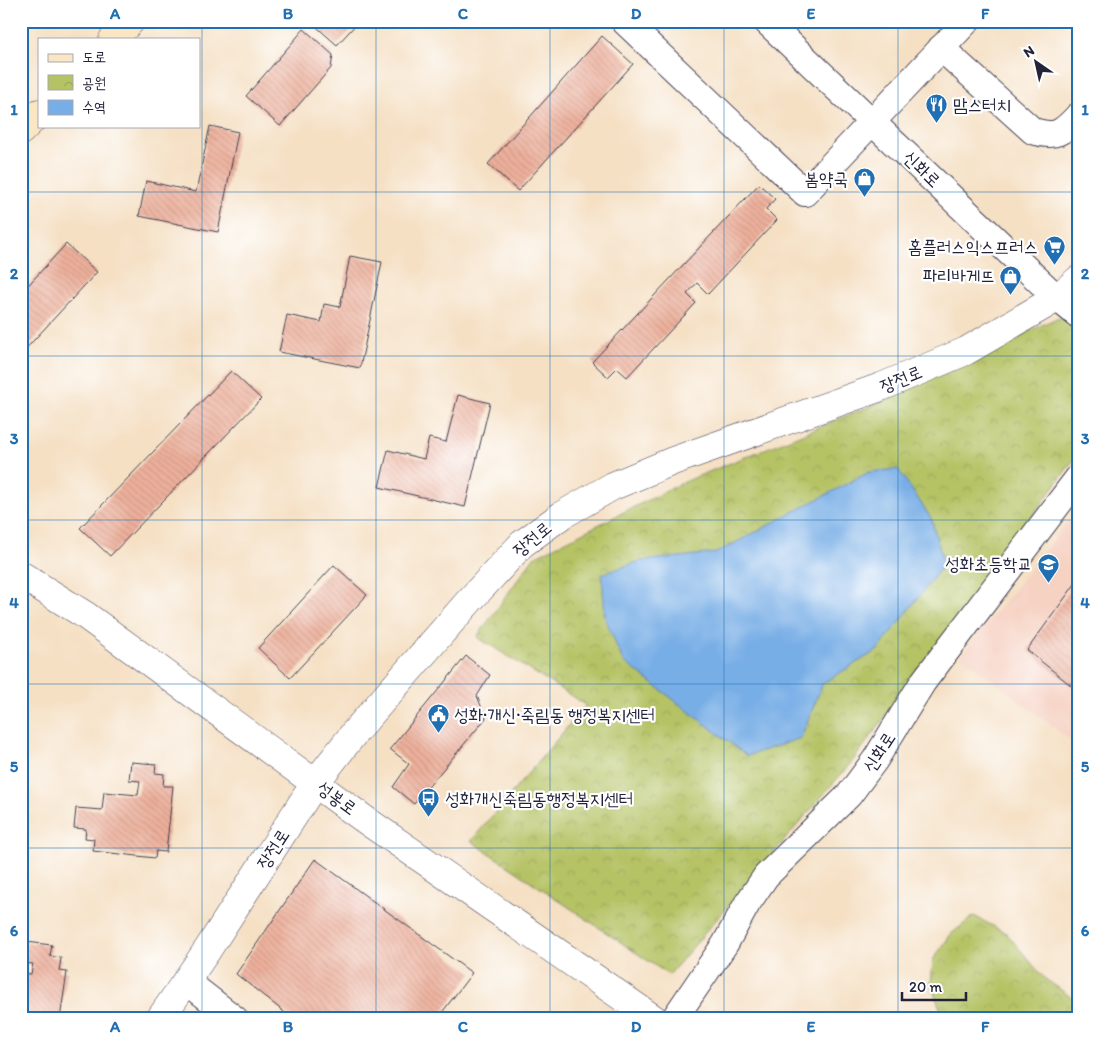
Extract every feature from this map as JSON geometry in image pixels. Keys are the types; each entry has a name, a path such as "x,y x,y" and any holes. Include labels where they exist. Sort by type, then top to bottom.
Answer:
{"main road":[{"path":"114,38 131,21"},
{"path":"21,131 38,114"}],"street":[{"path":"624,21 805,193 967,21"},
{"name":"신화로","path":"766,21 1057,298 1078,315"},
{"path":"941,48 1033,131 1046,135 1054,134 1072,122"},
{"name":"장전로","path":"160,1019 315,783 355,732 476,593 522,544 562,515 613,486 673,461 881,387 966,351 1057,298 1078,280"},
{"name":"신화로","path":"674,1019 725,944 747,904 766,876 849,795 875,760 922,682 1078,478"},
{"name":"성봉로","path":"21,575 85,615 364,819 654,1019"},
{"path":"186,981 235,1019"}],"shaded area":[{"name":"성화초등학교","path":"1078,509 1078,746 961,656"}],"green space":[{"path":"1065,314 1078,338 1078,454 855,758 669,975 471,841 586,705 477,637 534,557 684,482 883,401"},
{"path":"974,916 1006,933 1044,978 1078,1002 1078,1019 944,1019 931,984 933,960 951,934"}],"water":[{"path":"898,469 931,518 944,564 878,650 823,683 801,738 747,756 623,661 605,618 602,574 640,561 716,553 869,472"}],"building":[{"path":"310,21 359,21 337,45"},
{"path":"304,29 333,55 331,68 280,126 246,96"},
{"path":"602,36 633,64 518,191 488,164"},
{"path":"210,126 238,132 218,232 139,216 146,181 196,192"},
{"path":"759,184 775,199 766,209 777,220 708,294 697,283 687,294 696,303 627,377 617,368 608,377 592,362"},
{"path":"66,244 97,272 21,354 21,293"},
{"path":"350,256 382,262 360,368 279,352 287,315 321,322 324,304 340,307"},
{"path":"231,371 261,399 110,556 80,528"},
{"path":"458,395 490,403 465,507 379,487 388,450 424,459 429,438 446,442"},
{"path":"334,565 367,595 290,678 258,648"},
{"path":"1078,580 1078,691 1027,650"},
{"name":"성화·개신·죽림동 행정복지센터","path":"466,656 490,675 477,696 486,718 414,804 393,787 409,764 390,749"},
{"path":"131,762 156,764 155,773 164,774 163,786 173,786 166,852 156,851 155,858 93,851 94,839 85,838 86,829 74,828 76,808 102,810 104,792 138,795 140,781 129,780"},
{"path":"315,859 472,973 437,1019 293,1019 236,974"},
{"path":"26,942 52,945 50,956 61,958 59,971 67,972 60,1019 21,1019 21,973 31,974 33,964 23,963"}],"place":[{"name":"맘스터치","path":"937,124"},
{"name":"봄약국","path":"864,198"},
{"name":"홈플러스익스프러스","path":"1054,266"},
{"name":"파리바게뜨","path":"1011,295"},
{"name":"성화초등학교","path":"1048,583"},
{"name":"성화·개신·죽림동 행정복지센터","path":"438,734"},
{"name":"성화개신죽림동행정복지센터","path":"429,818"}]}
